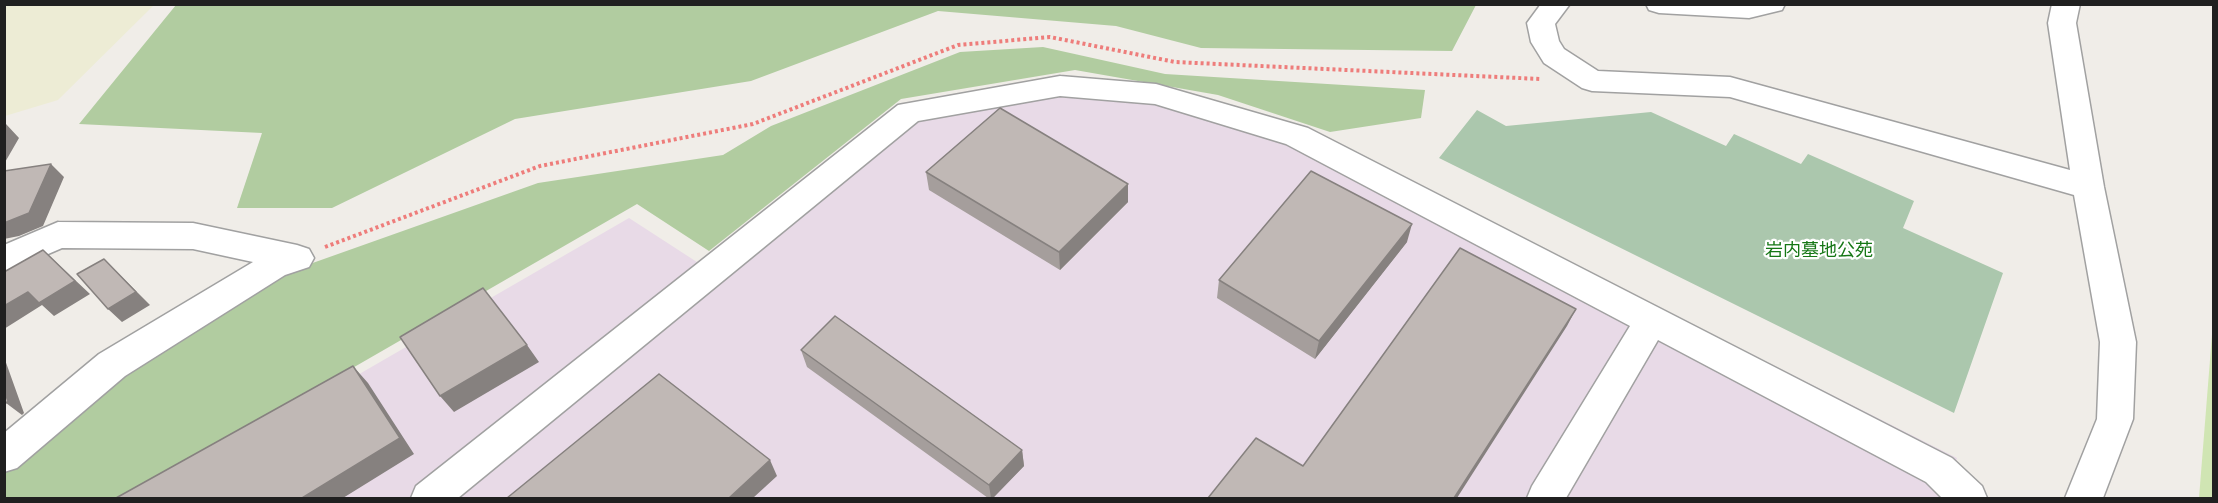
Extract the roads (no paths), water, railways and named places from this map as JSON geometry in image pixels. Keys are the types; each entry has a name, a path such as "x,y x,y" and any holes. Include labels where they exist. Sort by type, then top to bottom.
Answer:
{"street":[{"path":"1557,4 1541,23 1545,42 1554,56 1592,81 1730,87 2088,187"},
{"path":"1659,4 1749,9 1772,4"},
{"path":"2066,4 2062,23 2088,187 2118,342 2115,419 2084,498"},
{"path":"430,498 909,112 1060,86 1156,94 1297,135 1939,470 1968,498"},
{"path":"4,260 58,235 193,236 297,258 273,266 112,366 4,456"},
{"path":"1545,498 1651,321"}],"park label":[{"name":"岩内墓地公苑","path":"1819,251"}]}
